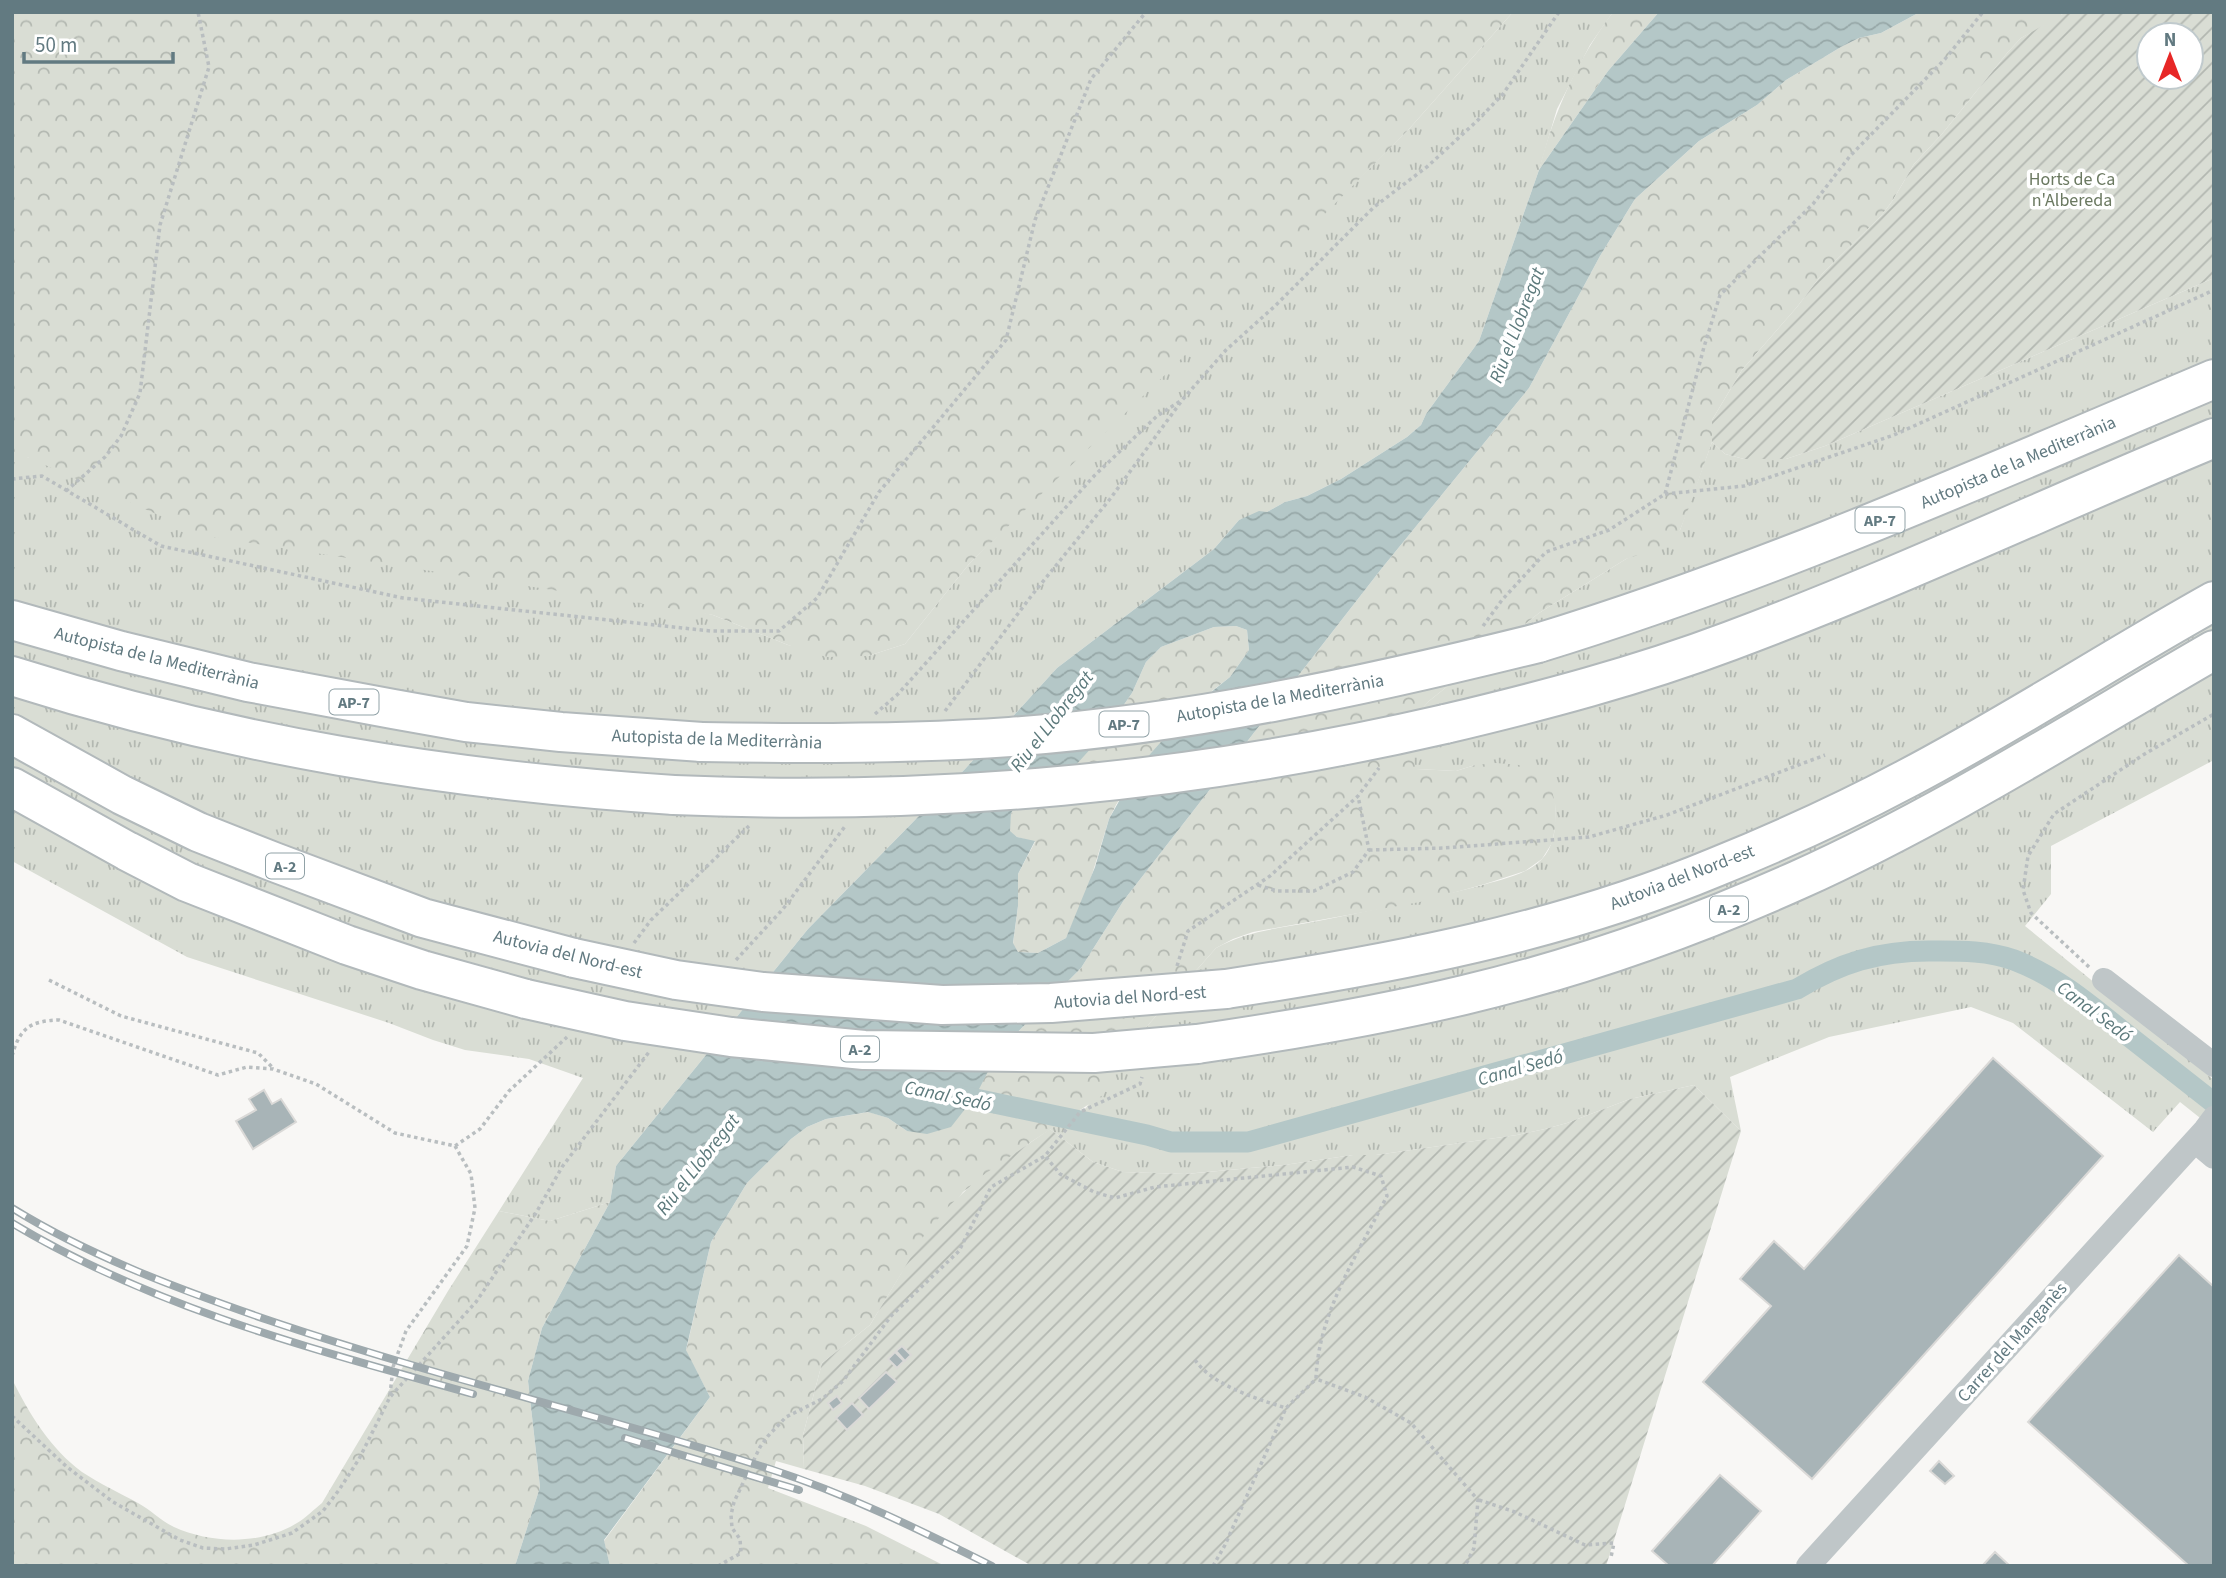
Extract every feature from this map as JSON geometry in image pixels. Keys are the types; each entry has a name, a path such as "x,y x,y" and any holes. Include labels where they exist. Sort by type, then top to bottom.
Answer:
{"highway":[{"name":"Autopista de la Mediterrània","path":"12,620 121,651 248,682 466,722 561,733 702,742 890,744 1096,728 1302,697 1415,673 1538,643 1640,612 1816,546 2214,379"},
{"path":"12,676 144,714 346,758 463,777 583,789 674,795 830,799 911,797 1093,784 1188,772 1364,743 1545,701 1648,670 1810,610 2214,438"},
{"name":"Autovia del Nord-est","path":"12,734 122,796 198,832 423,918 574,958 676,980 763,992 942,1005 1051,1003 1226,989 1326,974 1427,954 1615,904 1714,868 1811,826 1906,779 2214,601"},
{"name":"A-2","path":"12,787 127,852 187,882 347,945 422,970 526,999 625,1021 731,1037 864,1050 1094,1053 1198,1044 1306,1028 1466,995 1631,946 1718,914 1798,880 1878,841 2019,765 2214,650"}],"street":[{"path":"2104,980 2214,1065"},
{"name":"Carrer del Manganès","path":"1808,1566 2207,1137"}],"path":[{"path":"66,491 105,457 121,436 140,393 160,225 209,67 198,12"},
{"path":"12,479 42,476 160,547 403,598 711,631 779,631 817,597 879,492 1006,340 1035,220 1091,79 1146,12"},
{"path":"947,710 1032,595 1110,499 1184,399 1226,350 1275,306 1374,207 1428,166 1478,120 1503,93 1559,12"},
{"path":"1720,295 1813,204 1850,156 1945,59 1983,12"},
{"path":"1665,494 1744,486 1894,435 2214,290"},
{"path":"2104,980 2031,913 2023,890 2028,856 2054,814 2143,755 2214,714"},
{"path":"1369,849 1444,848 1590,837 1667,815 1825,755"},
{"path":"1258,885 1277,891 1314,891 1353,872 1369,849 1358,796"},
{"path":"739,956 783,909 844,828"},
{"path":"48,981 121,1016 258,1054 267,1060 273,1069"},
{"path":"12,1056 19,1037 30,1025 59,1020 218,1075 247,1067 273,1069 316,1084 395,1133 455,1146 471,1174 475,1208 467,1246 406,1331 393,1367 390,1397"},
{"path":"12,1416 67,1467 113,1502 180,1541 203,1548 225,1549 254,1545 292,1533 323,1511 359,1459 390,1397 476,1302 536,1213 562,1167 649,1052"},
{"path":"718,1566 741,1553 740,1539 732,1528 731,1515 734,1502 760,1447 786,1418 822,1399 843,1381 891,1316 959,1251 991,1187 1045,1156 1060,1174 1094,1192 1115,1198 1155,1187 1353,1167 1381,1176 1387,1196 1330,1309 1316,1354 1316,1379 1286,1408 1213,1566"},
{"path":"1195,1360 1202,1370 1242,1392 1286,1408"},
{"path":"1316,1379 1364,1397 1411,1423 1478,1500 1515,1512 1585,1545 1614,1544 1611,1557"},
{"path":"1465,1566 1474,1548 1478,1500"}],"green space":[{"path":"12,12 1513,12 1409,129 1171,369 969,564 905,644 868,656 826,657 713,615 206,536 27,457 12,457"},
{"path":"1513,12 1613,12 1590,45 1557,109 1539,170 1479,341 1426,414 1421,425 1407,437 1341,479 1307,496 1239,520 1214,549 1057,668 966,768 808,929 616,1166 610,1202 550,1221 499,1211 583,1078 529,1059 465,1050 187,957 12,861 12,457 27,457 713,615 788,645 848,656 868,656 905,644 969,564 1409,129"},
{"path":"1613,12 1659,12 1608,71 1539,170 1568,87 1588,49"},
{"path":"1920,12 2061,12 2062,16 2021,38 2008,52 1942,134 1914,164 1881,216 1822,274 1742,370 1712,420 1712,442 1680,530 1668,545 1626,559 1539,613 1429,701 1412,725 1408,741 1417,769 1456,771 1475,765 1496,763 1519,765 1538,771 1551,786 1556,823 1552,843 1542,859 1525,871 1420,902 1253,932 1216,948 1118,1059 1114,1078 1103,1095 1031,1142 963,1192 901,1274 870,1325 822,1363 803,1435 804,1469 776,1461 768,1488 866,1526 945,1566 610,1566 604,1541 710,1397 686,1351 711,1242 747,1183 791,1139 807,1127 826,1119 869,1112 888,1118 907,1131 963,1110 975,1095 998,1052 1081,968 1124,900 1382,568 1529,388 1600,256 1635,199 1699,141 1757,105 1786,80 1841,47 1859,38 1881,33"},
{"name":"Horts de Ca n'Albereda","path":"2066,12 2214,12 2214,278 1825,446 1786,459 1744,459 1725,454 1712,442 1712,420 1742,370 1822,274 1881,216 1914,164 1942,134 2021,38"},
{"path":"2214,278 2214,760 2051,846 2051,894 2025,926 2214,1080 2214,1129 2180,1102 2153,1132 2013,1023 1971,1007 1829,1037 1730,1077 1741,1131 1694,1085 1630,1099 1567,1123 1517,1135 1376,1155 1353,1155 1284,1165 1185,1174 1123,1172 1093,1162 1050,1129 1086,1108 1118,1059 1216,948 1266,930 1399,905 1479,886 1521,873 1542,859 1553,840 1555,804 1475,765 1456,771 1416,769 1408,741 1412,725 1429,701 1539,613 1626,559 1680,530 1712,442 1725,454 1744,459 1786,459 1825,446"},
{"path":"1236,626 1247,630 1249,650 1230,677 1199,701 1131,780 1109,819 1087,891 1066,938 1038,953 1018,952 1013,944 1018,906 1018,874 1035,842 1017,837 1009,831 1015,805 1103,735 1132,693 1146,662 1161,647 1214,627"},
{"path":"1694,1085 1741,1131 1606,1566 1032,1566 939,1514 865,1486 804,1469 803,1435 822,1363 870,1325 923,1237 948,1207 979,1178 1050,1129 1093,1162 1123,1172 1186,1174 1284,1165 1353,1155 1376,1155 1517,1135 1567,1123 1630,1099"},
{"path":"610,1202 542,1328 528,1381 540,1487 515,1566 12,1566 12,1379 33,1418 51,1442 82,1472 143,1506 169,1525 189,1533 236,1540 268,1535 297,1523 322,1503 448,1291 499,1211 550,1221"}],"water":[{"name":"Riu el Llobregat","path":"1659,12 1920,12 1881,33 1859,38 1841,47 1786,80 1757,105 1699,141 1635,199 1600,256 1529,388 1382,568 1124,900 1081,968 998,1052 976,1095 951,1127 927,1134 907,1131 888,1118 868,1112 826,1119 807,1127 791,1139 747,1183 711,1242 686,1350 710,1397 604,1540 610,1566 515,1566 540,1487 528,1381 542,1328 610,1202 616,1166 808,929 966,768 1057,668 1214,549 1239,520 1307,496 1341,479 1407,437 1421,425 1426,414 1479,341 1539,170 1608,71","holes":["1236,626 1247,630 1249,650 1230,677 1191,708 1137,769 1109,819 1095,867 1066,938 1038,953 1018,952 1013,943 1018,906 1018,874 1035,841 1017,837 1010,831 1011,814 1015,805 1075,766 1103,735 1132,693 1146,662 1161,647 1214,627"]}],"building":[{"path":"1993,1058 2103,1156 1812,1479 1703,1382 1771,1306 1740,1279 1774,1241 1804,1269"},
{"path":"264,1090 272,1104 281,1099 296,1122 253,1149 236,1121 256,1110 249,1099"},
{"path":"2179,1255 2214,1287 2214,1566 2189,1566 2028,1422"},
{"path":"902,1346 911,1355 905,1361 896,1351"},
{"path":"895,1352 904,1361 897,1368 888,1359"},
{"path":"886,1372 897,1382 869,1409 859,1398"},
{"path":"837,1396 842,1403 833,1410 828,1403"},
{"path":"852,1403 863,1415 847,1430 836,1418"},
{"path":"1939,1461 1954,1476 1945,1484 1930,1471"},
{"path":"1720,1475 1761,1511 1712,1566 1669,1566 1652,1551"},
{"path":"1995,1552 2010,1566 1982,1566"}],"waterway":[{"name":"Canal Sedó","path":"947,1093 1171,1142 1248,1142 1797,989 1860,960 1893,953 1950,951 2003,957 2043,973 2083,1000 2214,1103"}],"railway":[{"path":"12,1208 105,1257 202,1297 330,1340 770,1469 855,1501 992,1566"},
{"path":"12,1223 66,1253 178,1303 295,1343 473,1394"},
{"path":"625,1438 799,1490"}]}
